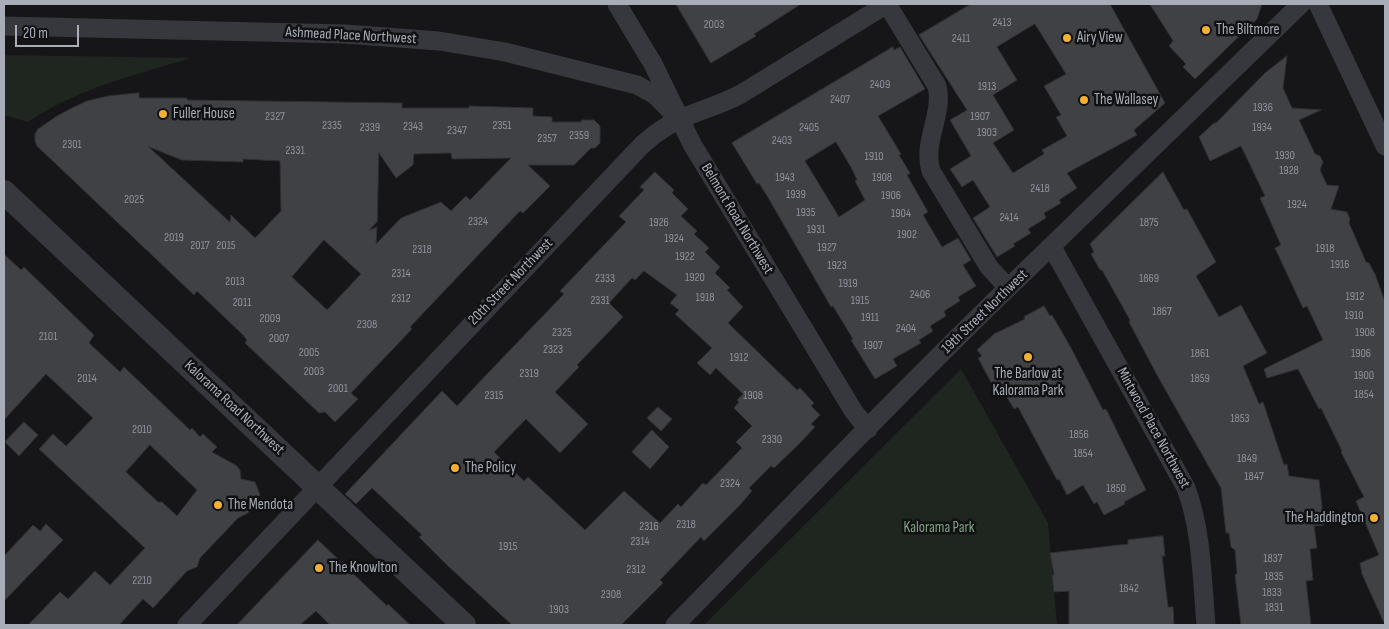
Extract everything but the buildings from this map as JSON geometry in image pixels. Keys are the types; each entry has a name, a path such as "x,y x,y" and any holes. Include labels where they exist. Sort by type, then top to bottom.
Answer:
{"street":[{"name":"Belmont Road Northwest","path":"617,4 652,64 692,144 854,412 868,429"},
{"name":"20th Street Northwest","path":"187,625 642,145 661,130 680,120 730,100 887,4"},
{"path":"887,4 938,92 928,149 931,171 989,267 1008,288"},
{"name":"19th Street Northwest","path":"675,625 1008,288 1300,4"},
{"path":"1318,4 1385,146"},
{"name":"Ashmead Place Northwest","path":"4,26 345,34 439,41 505,52 637,85 655,95 680,120"},
{"name":"Kalorama Road Northwest","path":"4,192 464,625"},
{"name":"Mintwood Place Northwest","path":"1052,247 1186,488 1195,516 1206,625"}],"green space":[{"path":"4,55 191,58 106,84 66,100 28,122 4,115"},
{"name":"Kalorama Park","path":"961,369 1048,523 1057,625 704,625"}],"place":[{"name":"The Biltmore","path":"1206,30"},
{"name":"Airy View","path":"1067,38"},
{"name":"The Wallasey","path":"1084,100"},
{"name":"Fuller House","path":"163,114"},
{"name":"The Barlow at Kalorama Park","path":"1028,357"},
{"name":"The Policy","path":"455,468"},
{"name":"The Mendota","path":"218,505"},
{"name":"The Haddington","path":"1374,518"},
{"name":"The Knowlton","path":"319,568"}]}
